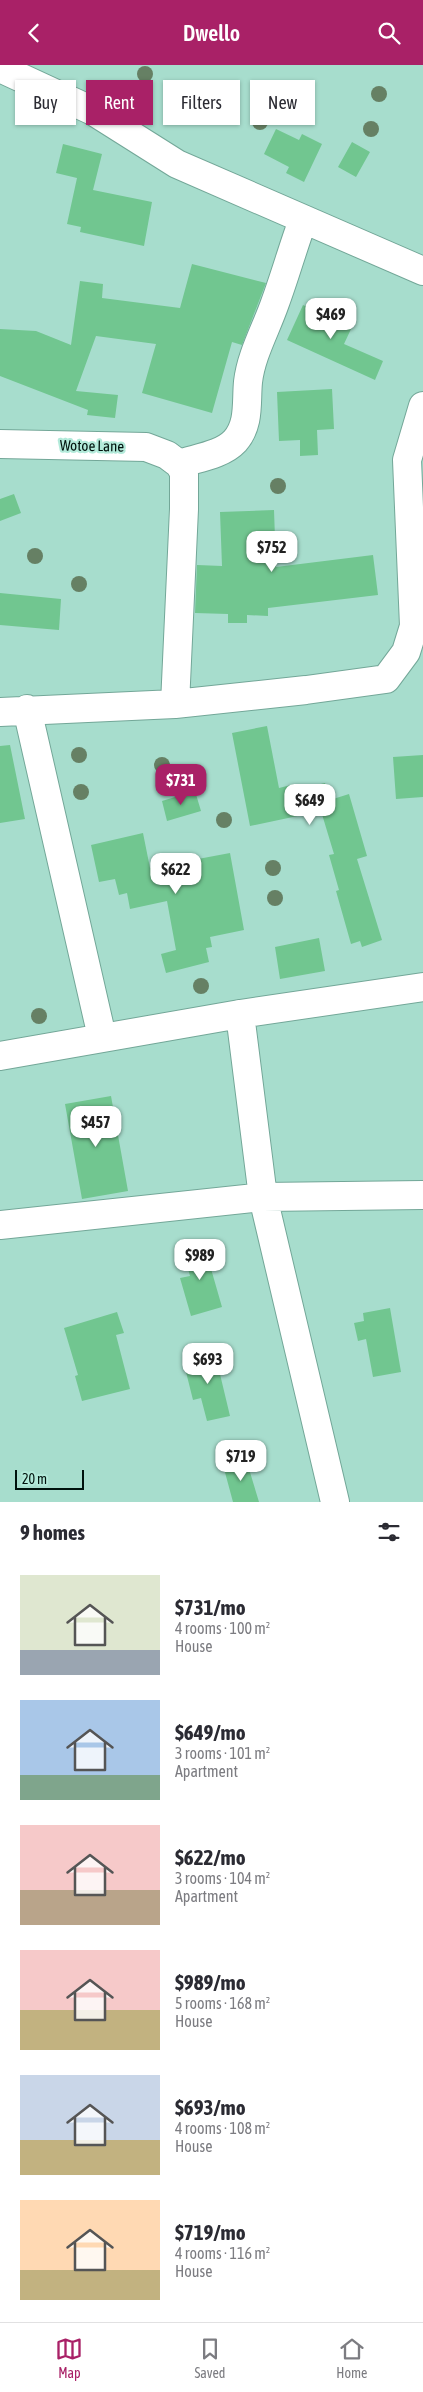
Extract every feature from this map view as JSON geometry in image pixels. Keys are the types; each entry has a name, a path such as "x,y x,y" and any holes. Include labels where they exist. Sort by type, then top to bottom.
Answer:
{"street":[{"path":"0,68 93,111 177,164 423,271"},
{"path":"175,704 184,509 184,472 179,464 224,450 236,440 243,427 248,409 248,382 254,356 276,303 302,220"},
{"path":"0,711 175,704 306,690 386,679 406,653 414,626 406,460 423,406"},
{"name":"Wotoe Lane","path":"0,444 146,447 167,455 179,464"},
{"path":"27,709 102,1037"},
{"path":"0,1057 102,1037 240,1014 423,987"},
{"path":"240,1014 262,1197 335,1502"},
{"path":"0,1225 262,1197 423,1195"}],"building":[{"path":"276,129 299,140 302,134 322,144 304,182 286,173 289,167 264,154"},
{"path":"352,142 370,152 356,177 338,167"},
{"path":"63,144 102,154 93,190 152,202 144,246 80,232 81,227 67,224 77,178 56,173"},
{"path":"192,264 266,283 242,345 232,342 212,413 142,393 156,344 96,336 76,391 118,395 115,418 87,415 88,410 0,376 0,329 36,331 71,345 80,281 103,284 102,298 180,308"},
{"path":"318,301 340,311 335,321 351,329 344,344 383,361 375,380 287,340 303,305 314,310"},
{"path":"332,389 334,429 317,430 318,455 300,456 300,440 279,441 277,392"},
{"path":"14,494 21,513 0,521 0,499"},
{"path":"274,510 276,567 373,555 378,595 268,608 268,616 247,615 247,623 228,623 228,614 195,613 197,565 222,566 220,512"},
{"path":"0,593 61,599 59,630 0,625"},
{"path":"267,726 279,788 295,784 296,790 325,783 330,800 349,794 367,856 357,859 382,940 362,947 360,941 351,944 336,891 339,890 329,855 334,854 321,811 250,826 232,733"},
{"path":"10,745 25,819 0,823 0,746"},
{"path":"423,755 423,797 396,799 393,757"},
{"path":"195,791 201,811 167,821 162,801"},
{"path":"143,833 150,868 230,853 244,930 210,937 212,947 206,948 209,962 166,973 161,954 176,950 167,901 130,909 127,893 119,895 115,879 99,882 91,845"},
{"path":"319,938 325,971 280,979 275,947"},
{"path":"111,1096 128,1191 82,1199 65,1104"},
{"path":"203,1241 222,1307 191,1316 180,1278 190,1276 182,1247"},
{"path":"390,1308 401,1372 373,1377 366,1339 358,1341 354,1323 364,1321 363,1313"},
{"path":"117,1312 124,1333 116,1335 130,1389 82,1401 75,1376 78,1375 64,1328"},
{"path":"214,1349 230,1416 207,1421 201,1398 193,1400 185,1368 195,1366 192,1355"},
{"path":"246,1459 259,1502 233,1502 223,1465"}]}
